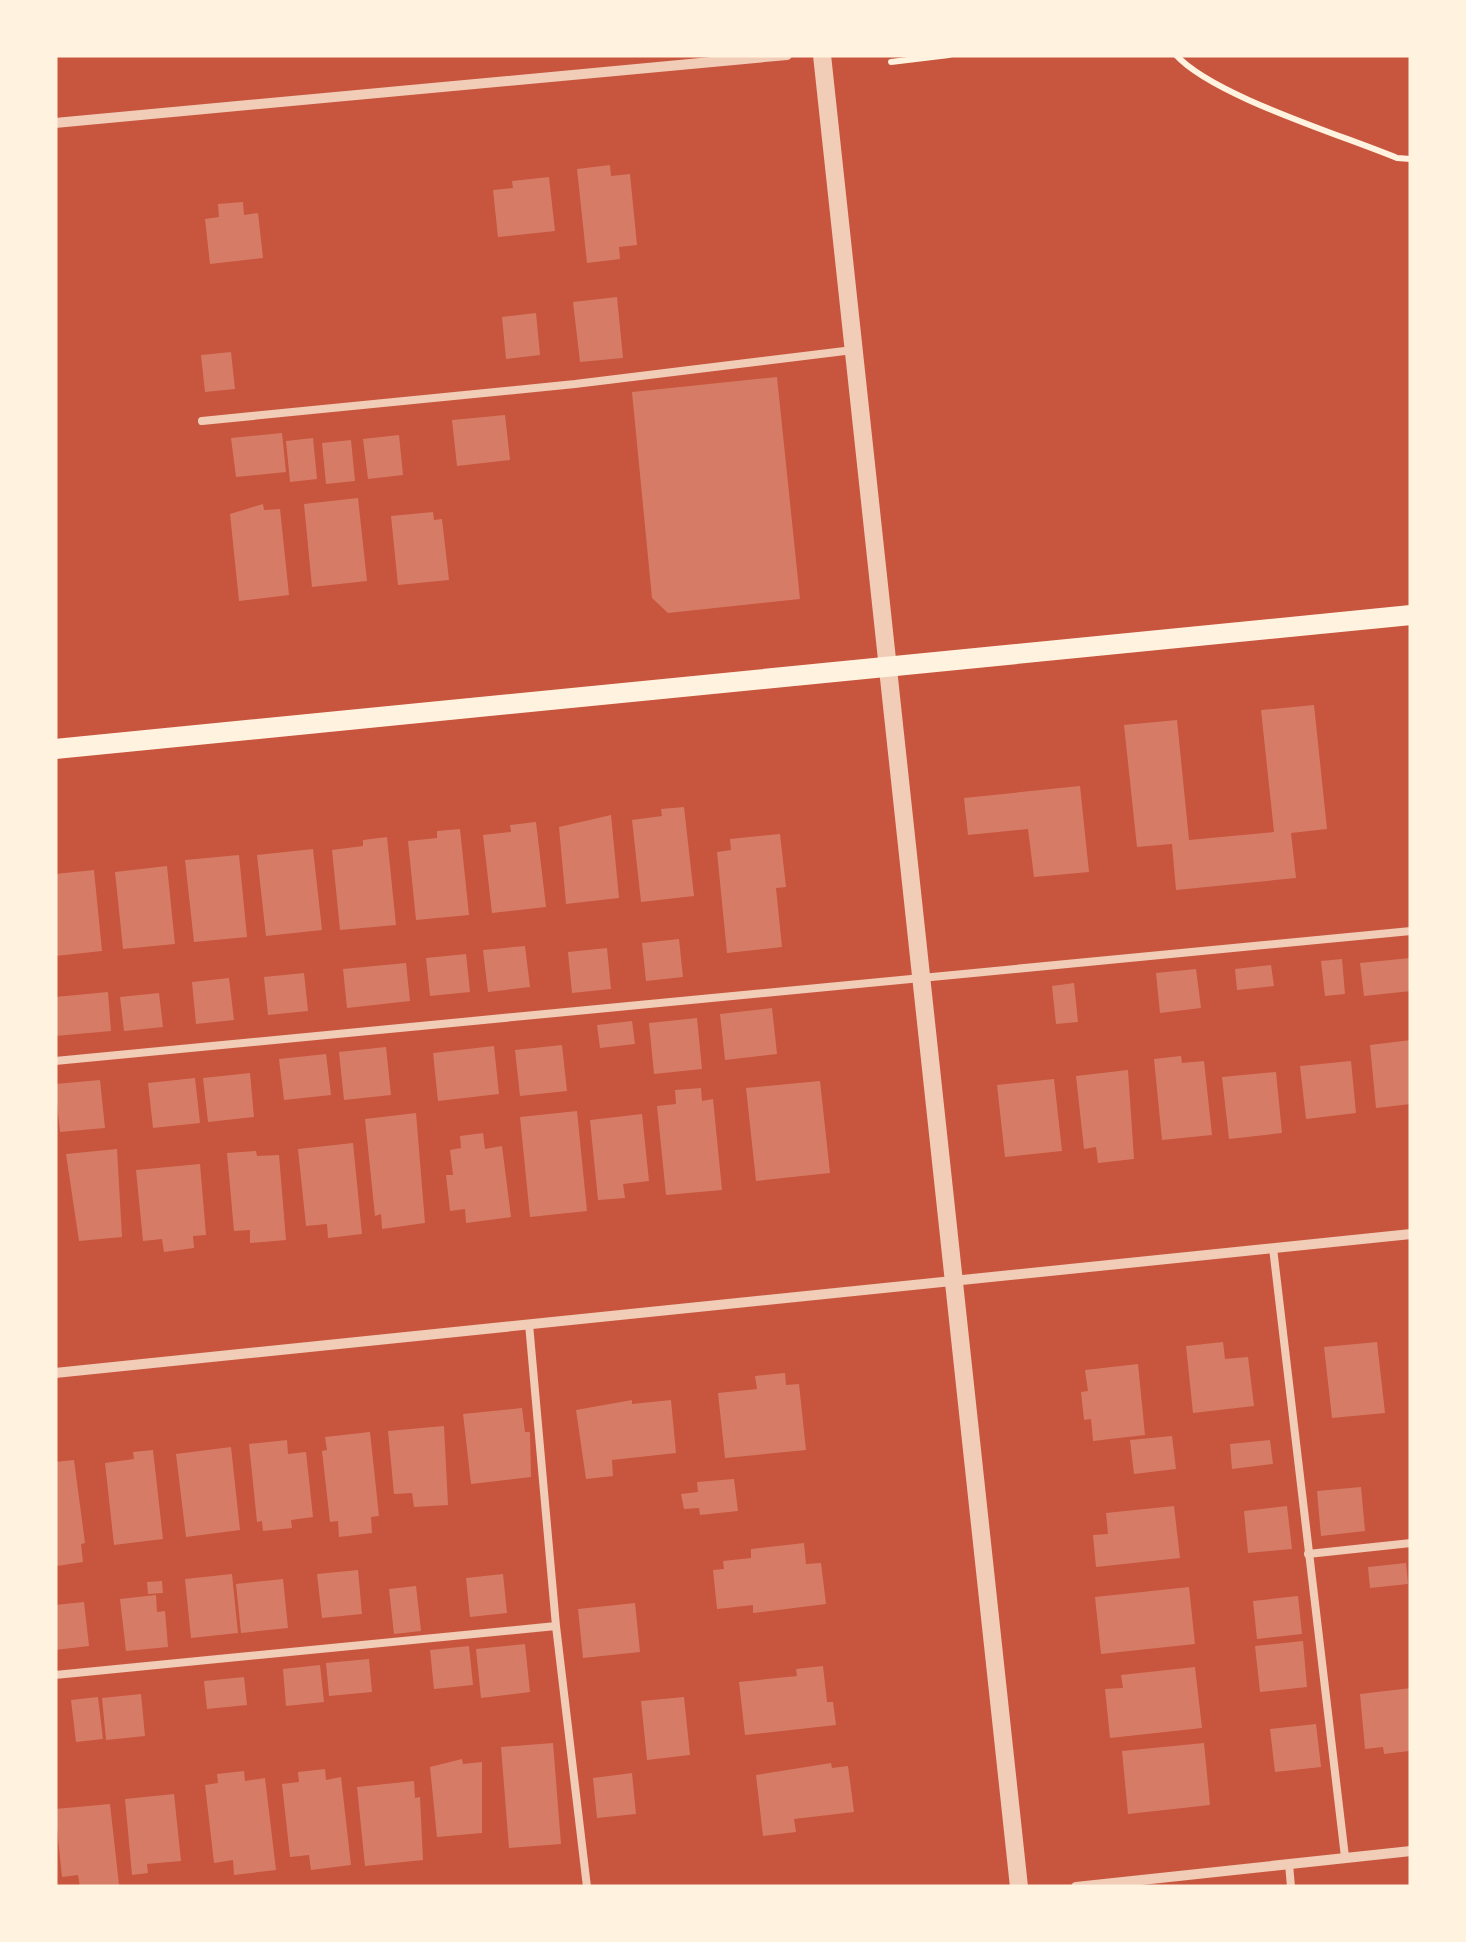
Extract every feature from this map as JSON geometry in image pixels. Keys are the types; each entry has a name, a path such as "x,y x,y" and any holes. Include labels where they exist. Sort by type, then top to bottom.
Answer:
{"main road":[{"path":"55,748 1411,615"}],"street":[{"path":"55,124 786,55"},
{"path":"822,55 1019,1887"},
{"path":"55,1373 1411,1234"},
{"path":"1076,1887 1411,1851"}],"lane":[{"path":"202,421 574,384 853,350"},
{"path":"55,1061 924,981 1411,930"},
{"path":"1273,1248 1345,1857"},
{"path":"529,1324 556,1626 587,1887"},
{"path":"1308,1554 1411,1544"},
{"path":"55,1676 556,1626"},
{"path":"1288,1864 1291,1887"}],"path":[{"path":"892,62 949,55"},
{"path":"1176,55 1186,66 1241,94 1397,158 1411,159"}],"building":[{"path":"610,165 611,176 630,174 637,245 619,247 620,259 587,263 577,169"},
{"path":"549,177 555,231 498,237 493,190 513,188 512,181"},
{"path":"243,202 244,215 258,213 263,258 210,264 205,219 219,217 218,204"},
{"path":"617,297 623,358 580,362 573,302"},
{"path":"536,313 540,355 506,359 502,317"},
{"path":"231,352 235,389 205,392 201,355"},
{"path":"777,377 800,599 668,613 652,598 632,392"},
{"path":"505,415 510,460 457,466 452,420"},
{"path":"282,433 286,472 236,477 231,438"},
{"path":"399,435 403,475 368,479 363,439"},
{"path":"313,438 317,479 290,482 286,441"},
{"path":"351,440 355,481 326,484 322,443"},
{"path":"358,498 367,581 312,587 304,504"},
{"path":"263,504 264,510 280,509 289,595 239,601 230,514"},
{"path":"433,512 434,520 442,519 449,580 398,585 391,516"},
{"path":"1314,705 1327,829 1291,833 1296,878 1176,890 1172,844 1137,847 1124,725 1177,720 1189,840 1274,832 1261,710"},
{"path":"1080,786 1089,872 1034,877 1028,829 968,835 964,798"},
{"path":"684,807 694,896 641,902 632,820 662,816 661,809"},
{"path":"611,815 619,898 566,904 559,827"},
{"path":"536,822 546,907 492,913 483,835 511,832 510,825"},
{"path":"460,829 469,915 416,920 408,841 437,838 437,831"},
{"path":"780,834 786,887 776,888 782,947 727,953 717,852 731,850 730,839"},
{"path":"387,837 396,925 340,930 332,850 363,846 363,840"},
{"path":"313,849 322,930 266,936 257,855"},
{"path":"239,855 247,937 194,942 185,860"},
{"path":"167,866 175,944 123,949 115,872"},
{"path":"94,870 102,951 55,956 55,874"},
{"path":"679,939 683,977 646,981 642,943"},
{"path":"525,946 530,987 488,992 483,950"},
{"path":"607,948 611,989 572,993 568,952"},
{"path":"466,954 470,992 430,996 426,958"},
{"path":"1410,958 1411,991 1364,996 1360,963"},
{"path":"1342,959 1345,994 1325,996 1321,961"},
{"path":"406,963 410,1001 347,1008 343,969"},
{"path":"1271,965 1274,986 1237,990 1235,969"},
{"path":"1196,969 1201,1008 1160,1013 1156,973"},
{"path":"304,973 308,1011 268,1015 264,977"},
{"path":"229,978 234,1020 196,1024 192,982"},
{"path":"1074,983 1078,1022 1056,1024 1052,986"},
{"path":"108,992 111,1031 55,1036 55,997"},
{"path":"159,993 163,1027 124,1031 120,997"},
{"path":"772,1008 777,1054 725,1060 720,1014"},
{"path":"697,1018 702,1069 654,1074 649,1023"},
{"path":"632,1021 635,1044 600,1048 597,1025"},
{"path":"1411,1040 1411,1104 1376,1108 1370,1045"},
{"path":"562,1045 567,1091 520,1096 515,1050"},
{"path":"494,1046 499,1094 438,1101 433,1053"},
{"path":"386,1047 391,1095 344,1100 339,1052"},
{"path":"326,1054 331,1095 284,1100 279,1059"},
{"path":"1181,1056 1182,1063 1204,1061 1212,1135 1162,1140 1154,1059"},
{"path":"1351,1061 1356,1113 1306,1119 1300,1066"},
{"path":"1128,1070 1134,1159 1098,1163 1096,1147 1084,1149 1076,1076"},
{"path":"1276,1072 1282,1133 1229,1139 1222,1077"},
{"path":"250,1073 254,1117 208,1122 203,1078"},
{"path":"195,1078 200,1123 153,1128 148,1083"},
{"path":"1054,1079 1062,1151 1005,1157 997,1085"},
{"path":"100,1080 105,1128 60,1132 55,1084"},
{"path":"820,1081 830,1173 756,1181 746,1088"},
{"path":"701,1088 702,1101 713,1099 722,1190 666,1195 657,1106 676,1104 675,1090"},
{"path":"577,1111 587,1211 530,1217 520,1117"},
{"path":"416,1113 425,1223 382,1229 381,1214 375,1216 365,1119"},
{"path":"642,1114 649,1181 623,1184 625,1198 598,1200 590,1120"},
{"path":"483,1133 485,1149 502,1146 511,1217 466,1223 465,1209 450,1211 446,1175 453,1175 450,1150 461,1148 460,1136"},
{"path":"353,1143 362,1234 328,1238 327,1224 306,1226 298,1149"},
{"path":"117,1149 122,1237 79,1241 66,1154"},
{"path":"256,1151 257,1156 279,1155 286,1240 250,1243 250,1230 234,1231 227,1153"},
{"path":"200,1164 206,1235 193,1236 194,1248 164,1252 162,1239 143,1241 136,1170"},
{"path":"1223,1342 1225,1359 1248,1357 1254,1406 1193,1413 1186,1346"},
{"path":"1377,1342 1385,1413 1332,1418 1324,1347"},
{"path":"1138,1364 1145,1435 1093,1441 1091,1419 1084,1420 1081,1392 1088,1391 1085,1370"},
{"path":"785,1373 786,1385 799,1384 806,1450 725,1458 718,1393 757,1389 755,1376"},
{"path":"632,1400 632,1404 671,1400 676,1453 612,1460 613,1476 586,1479 576,1410"},
{"path":"522,1408 525,1432 530,1432 531,1477 471,1484 463,1414"},
{"path":"444,1426 448,1505 414,1507 412,1493 394,1494 388,1431"},
{"path":"370,1432 379,1516 371,1517 372,1533 339,1537 338,1521 330,1522 322,1451 327,1450 325,1437"},
{"path":"1172,1436 1176,1469 1134,1474 1130,1440"},
{"path":"287,1440 288,1454 306,1452 313,1517 291,1520 292,1528 263,1531 262,1521 257,1522 249,1444"},
{"path":"1270,1440 1273,1464 1232,1469 1230,1444"},
{"path":"231,1447 240,1530 186,1537 176,1454"},
{"path":"153,1450 163,1539 114,1545 105,1463 134,1459 133,1452"},
{"path":"74,1460 85,1543 81,1544 83,1562 57,1566 55,1462"},
{"path":"734,1479 738,1511 700,1515 699,1508 684,1509 681,1494 698,1492 697,1482"},
{"path":"1361,1487 1365,1531 1321,1536 1317,1491"},
{"path":"1174,1506 1180,1558 1096,1567 1093,1535 1108,1534 1106,1513"},
{"path":"1287,1506 1292,1549 1248,1553 1244,1511"},
{"path":"804,1543 806,1564 821,1563 826,1604 753,1613 753,1605 717,1609 713,1570 724,1569 723,1561 751,1558 751,1549"},
{"path":"1406,1563 1408,1584 1370,1588 1368,1567"},
{"path":"358,1570 362,1614 322,1618 317,1574"},
{"path":"232,1574 238,1633 191,1638 185,1579"},
{"path":"503,1574 507,1613 470,1617 466,1578"},
{"path":"283,1579 288,1628 241,1633 236,1584"},
{"path":"162,1581 163,1593 148,1594 147,1582"},
{"path":"416,1586 421,1631 394,1634 389,1589"},
{"path":"1189,1587 1195,1644 1101,1654 1095,1597"},
{"path":"156,1595 157,1612 165,1611 168,1647 126,1651 120,1599"},
{"path":"1298,1596 1302,1634 1257,1639 1253,1601"},
{"path":"84,1602 89,1646 55,1650 55,1605"},
{"path":"635,1603 640,1652 583,1658 578,1609"},
{"path":"1303,1641 1307,1687 1260,1692 1255,1646"},
{"path":"525,1644 530,1692 481,1698 476,1649"},
{"path":"469,1646 473,1685 434,1689 430,1650"},
{"path":"369,1659 372,1692 329,1696 326,1663"},
{"path":"320,1665 324,1702 286,1706 283,1669"},
{"path":"823,1666 827,1702 833,1702 836,1725 745,1735 739,1682 797,1676 796,1669"},
{"path":"1195,1667 1202,1728 1110,1738 1105,1689 1123,1688 1121,1675"},
{"path":"244,1677 247,1705 207,1709 204,1681"},
{"path":"1411,1688 1409,1751 1384,1754 1383,1747 1365,1749 1360,1694"},
{"path":"141,1694 145,1736 106,1740 102,1698"},
{"path":"98,1697 103,1739 76,1742 71,1700"},
{"path":"684,1697 690,1755 647,1760 641,1701"},
{"path":"1316,1724 1321,1767 1275,1772 1270,1729"},
{"path":"553,1743 561,1844 509,1848 501,1747"},
{"path":"1204,1743 1210,1805 1128,1814 1122,1751"},
{"path":"462,1759 463,1764 482,1762 482,1833 437,1837 430,1767"},
{"path":"831,1763 832,1768 848,1766 854,1812 794,1819 796,1832 763,1836 756,1775"},
{"path":"325,1769 326,1780 341,1777 351,1865 311,1870 309,1855 290,1857 282,1784 299,1782 298,1772"},
{"path":"244,1771 245,1781 265,1778 276,1870 234,1875 233,1860 214,1863 205,1785 218,1783 217,1774"},
{"path":"632,1773 636,1814 597,1818 593,1778"},
{"path":"414,1781 415,1798 420,1797 423,1860 365,1866 357,1787"},
{"path":"174,1794 181,1861 147,1864 148,1873 132,1875 125,1799"},
{"path":"110,1804 119,1885 80,1887 78,1875 62,1877 55,1809"}]}
